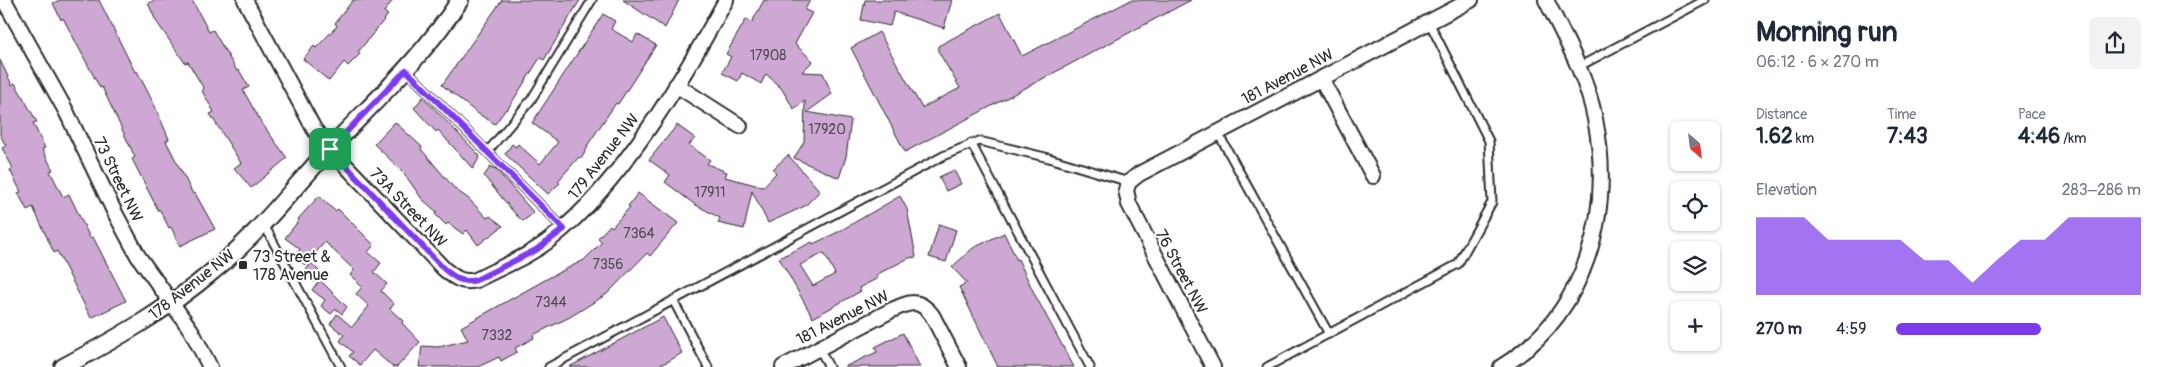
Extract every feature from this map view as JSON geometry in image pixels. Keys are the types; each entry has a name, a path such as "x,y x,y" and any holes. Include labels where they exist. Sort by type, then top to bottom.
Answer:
{"street":[{"name":"73 Street NW","path":"4,0 66,111 138,256 191,330 210,367"},
{"name":"73A Street NW","path":"246,0 314,128 330,149 444,269 460,281"},
{"name":"178 Avenue NW","path":"63,367 126,333 171,304 214,271 263,223 330,149 406,70 460,0"},
{"name":"179 Avenue NW","path":"460,281 469,282 484,276 536,250 578,216 614,175 676,85 726,0"},
{"name":"181 Avenue NW","path":"1127,186 1139,174 1471,0"},
{"path":"1501,367 1529,346 1548,328 1566,304 1582,271 1594,238 1600,199 1600,158 1595,119 1578,67 1546,0"},
{"path":"1321,78 1373,176"},
{"path":"676,85 740,126"},
{"name":"76 Street NW","path":"1127,186 1136,221 1213,367"},
{"name":"181 Avenue NW","path":"783,367 892,310 905,304 919,303 932,315 959,367"}],"lane":[{"path":"488,151 531,100 592,0"},
{"path":"1578,67 1705,0"},
{"path":"1267,367 1458,264 1492,202 1489,141 1428,22"},
{"path":"406,70 564,229"},
{"path":"1218,133 1329,334"},
{"path":"549,367 934,161 979,140 1049,158 1127,186"},
{"path":"971,143 1090,367"},
{"path":"263,223 341,367"},
{"path":"673,300 708,367"},
{"path":"819,348 829,367"}],"building":[{"path":"60,0 99,0 135,72 137,71 154,104 169,139 166,141 193,194 195,193 215,229 180,246 171,227 169,228 160,210 158,210 132,159 135,157 102,87 100,88 63,18 61,20 53,3"},
{"path":"156,0 192,0 209,32 213,30 237,71 239,70 249,87 243,90 261,122 287,158 251,188 234,168 241,163 210,114 214,112 202,91 204,89 188,62 185,63 156,21 148,3"},
{"path":"353,0 393,0 384,12 388,15 358,52 360,54 348,66 344,62 329,81 303,59 314,46 316,48 337,26 335,23"},
{"path":"502,0 580,0 544,60 540,58 507,110 495,124 477,113 442,85"},
{"path":"623,0 679,0 665,28"},
{"path":"764,0 810,0 805,10 812,13 795,44 813,61 802,72 823,73 832,94 807,112 851,120 846,157 839,178 794,158 804,142 805,101 794,109 781,88 766,74 761,84 742,73 738,81 722,73 731,57 726,54 746,19 752,22"},
{"path":"865,0 952,0 944,28 894,12 890,26 861,20"},
{"path":"1131,0 1191,0 905,152 851,48 879,32 922,108 960,88 938,51 938,46 1000,13 1022,56"},
{"path":"603,14 615,21 611,29 633,42 637,34 656,45 618,104 616,103 587,146 581,159 579,157 558,181 560,183 548,194 505,154 512,144 516,147 518,144 540,164 558,142 532,123"},
{"path":"0,60 12,85 15,83 37,122 33,123 45,148 42,149 53,170 50,171 63,197 69,194 90,238 93,237 126,301 91,318 57,251 54,253 33,207 27,210 18,193 21,192 10,170 13,168 2,148 6,146 0,135"},
{"path":"423,97 480,156 473,169 438,130 436,132 414,108"},
{"path":"395,122 422,147 421,149 455,189 469,199 487,218 490,216 503,226 478,245 467,230 463,234 448,223 446,225 435,214 437,212 422,199 403,172 374,144"},
{"path":"677,125 695,138 689,145 710,160 707,164 727,172 725,177 763,187 776,173 773,169 788,155 820,191 805,206 768,223 752,191 744,229 718,223 720,218 694,204 665,182 670,175 649,160"},
{"path":"491,166 495,168 534,213 523,221 516,215 484,176"},
{"path":"954,170 961,184 946,191 939,177"},
{"path":"638,193 678,223 650,256 647,253 607,294 570,317 533,335 534,338 515,348 517,352 501,361 499,357 478,367 419,367 422,346 438,347 468,340 461,327 584,260 602,242 598,238 610,225 612,227 630,207 628,206"},
{"path":"319,196 335,211 338,209 374,245 368,252 381,263 374,272 387,284 381,291 394,304 390,309 403,321 402,323 420,342 397,367 393,367 373,350 360,365 349,356 353,352 340,341 344,335 330,324 337,314 352,327 369,306 356,294 362,287 350,275 354,270 325,242 305,265 294,257 300,249 285,238 298,219"},
{"path":"900,196 907,209 916,257 909,258 876,275 878,278 859,288 861,291 813,318 779,258 838,232","holes":["824,253 835,274 813,286 800,265"]},
{"path":"939,224 956,230 946,262 929,257"},
{"path":"1004,233 1074,367 998,367 959,287 967,283 952,267 973,248"},
{"path":"311,263 321,273 314,282 303,274"},
{"path":"320,280 347,307 342,314 336,309 331,314 321,306 325,300 312,290"},
{"path":"663,317 682,353 669,361 655,367 569,367"},
{"path":"903,333 920,367 844,367 877,352 875,347"}],"place":[{"name":"73 Street & 178 Avenue","path":"243,265"}],"route":[{"path":"406,70 564,229 536,250 476,280 469,282 460,281 444,269 330,149 406,70"}]}
